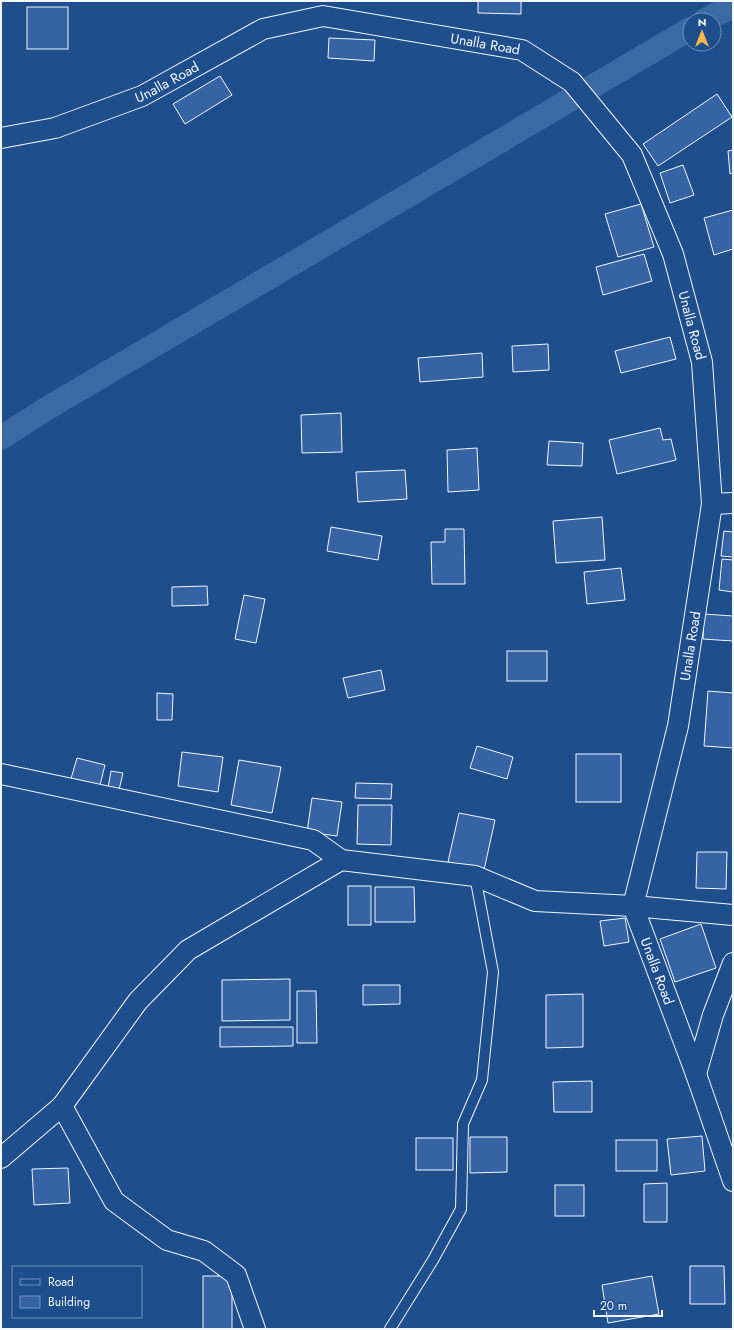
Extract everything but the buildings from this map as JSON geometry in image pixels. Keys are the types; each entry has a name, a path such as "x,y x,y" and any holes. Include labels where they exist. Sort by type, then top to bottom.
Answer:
{"street":[{"name":"Unalla Road","path":"1,138 54,128 142,96 263,29 323,16 522,50 572,82 632,155 673,254 702,362 712,504 678,726 633,906 696,1074 733,1181"},
{"path":"712,504 733,503"},
{"path":"1,774 313,840 341,860 475,876 535,901 633,906 733,915"},
{"path":"1,1158 62,1106 138,1001 188,950 341,860"},
{"path":"696,1074 713,1015 733,963"},
{"path":"62,1106 114,1201 167,1240 204,1251 236,1275 255,1329"}],"lane":[{"path":"390,1329 433,1260 460,1209 463,1124 482,1080 493,972 475,876"}],"waterway":[{"path":"721,12 733,6"},
{"path":"1,438 46,409 682,34"}]}
